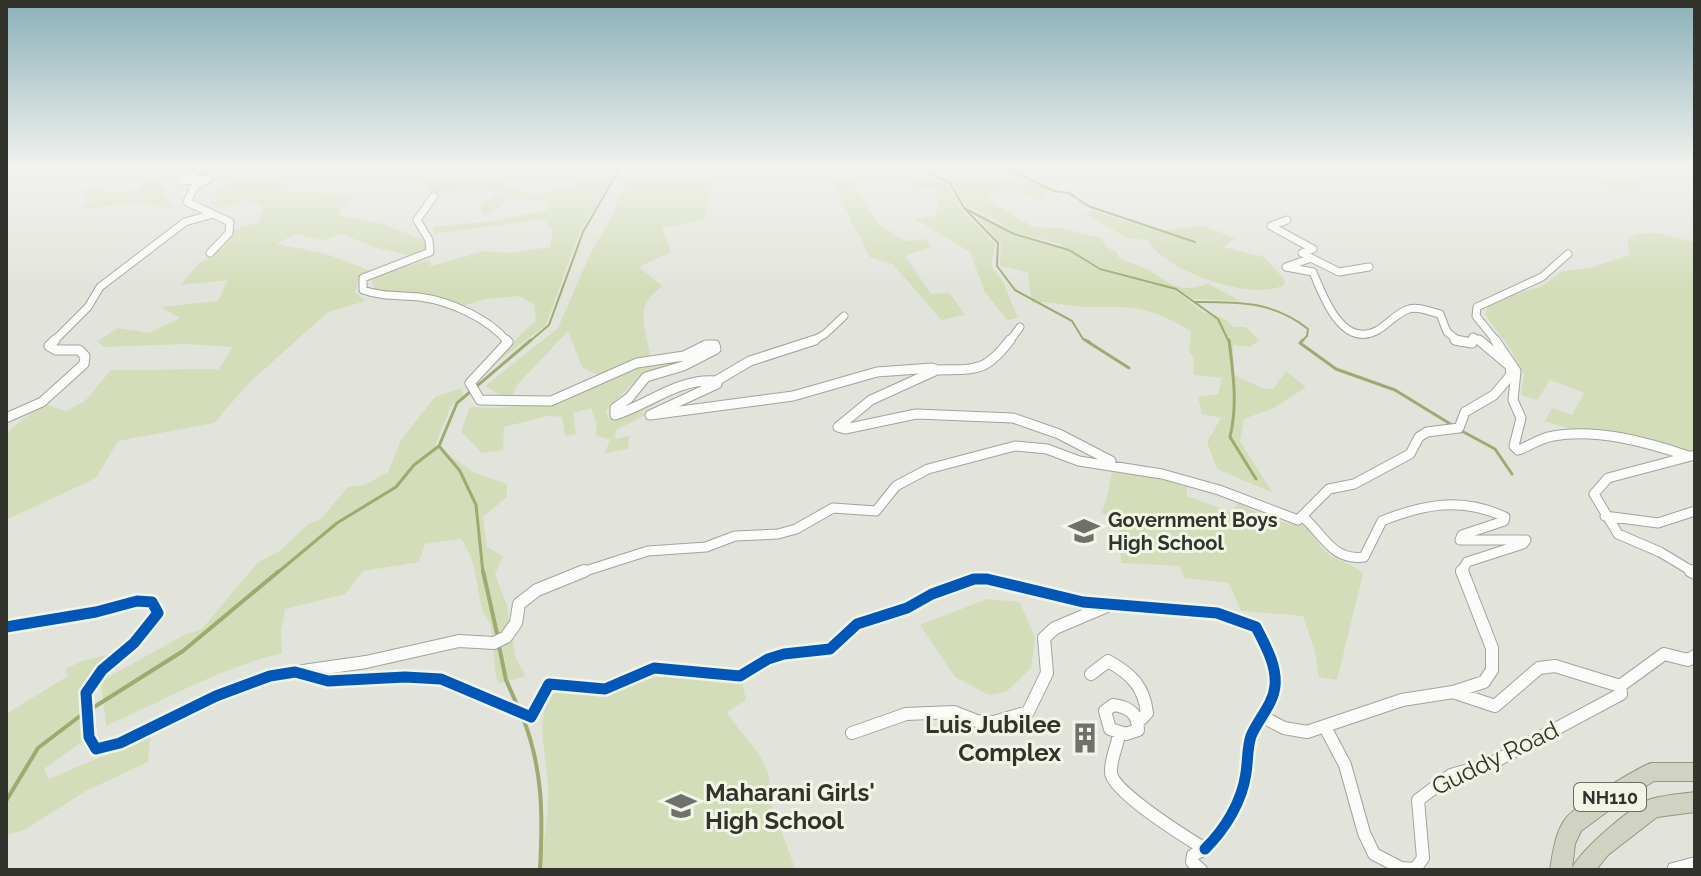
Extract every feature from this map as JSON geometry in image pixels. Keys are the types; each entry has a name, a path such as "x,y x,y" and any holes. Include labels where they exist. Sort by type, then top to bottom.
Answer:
{"highway":[{"name":"NH110","path":"1561,870 1565,844 1574,824 1605,801 1651,772 1695,772"},
{"path":"1582,870 1601,848 1653,808 1695,802"}],"street":[{"path":"198,207 230,222 229,233 210,253"},
{"path":"426,207 417,220 429,240 430,252 419,260 378,269 363,278 363,290 379,297 424,298 488,322 502,332 508,342 470,383 480,400 551,401 637,363 684,356 706,345 715,345 716,349 683,366 646,377 629,398 615,408 615,415 628,412 684,385 707,379 716,381"},
{"path":"6,418 42,402 84,364 85,356 79,350 56,350 49,346 88,307 100,287 185,222 213,214"},
{"path":"1287,220 1271,226 1313,249 1302,253 1341,274 1348,275 1369,267"},
{"path":"6,627 96,612 137,601 152,602 158,613 134,643 102,670 86,693 89,737 96,749 120,743 216,696 270,676 366,662 459,641 494,643 506,637 516,623 519,604 537,590 565,578 648,551 691,550 735,536 778,534 796,529 833,508 876,511 896,486 941,464 1015,446 1047,449 1079,461 1162,474 1219,490 1298,520 1329,489 1354,484 1374,475 1410,454 1419,437 1427,432 1459,428 1465,412 1494,395 1511,375 1510,366 1507,355 1476,316 1477,307 1542,277 1568,254"},
{"path":"1311,258 1286,267 1313,272 1331,314 1351,331 1366,334 1376,331 1408,309 1440,314 1445,331 1452,340 1460,344 1472,343 1473,337 1479,338 1491,352 1516,371 1513,400 1521,418 1514,446 1518,450 1550,436 1568,434 1644,443 1692,456"},
{"path":"844,316 840,323 811,344 758,358 716,381 713,386 650,415 793,396 877,372 919,368 972,369 994,361 1020,327"},
{"path":"937,370 862,407 838,427 845,429 934,413 987,419 1013,418 1059,434 1118,466"},
{"path":"1692,456 1626,472 1599,485 1594,494 1618,534 1660,552 1695,573"},
{"path":"1266,714 1284,728 1307,732 1402,700 1453,692 1484,682 1492,670 1492,648 1461,572 1467,562 1523,544 1526,540 1460,540 1462,535 1504,521 1505,517 1480,506 1440,503 1382,521 1364,557 1353,560 1334,554 1312,524 1303,517"},
{"path":"1605,516 1658,523 1695,511"},
{"path":"295,672 328,681 405,677 441,679 531,717 549,684 605,689 654,668 740,676 768,659 784,654 830,649 857,624 882,618 932,594 974,579 987,579 1093,604 1191,607 1216,612 1256,627 1273,665 1275,686 1266,714 1254,728 1245,755 1246,773 1236,804 1205,849 1193,855 1192,862 1201,870"},
{"path":"852,733 906,714 954,712 977,721 994,722 1028,712 1047,673 1044,638 1055,628 1110,605"},
{"path":"1453,692 1495,706 1539,668 1555,666 1620,686 1638,677 1646,662 1664,654 1688,660 1695,656"},
{"path":"1091,674 1108,661 1131,673 1141,686 1146,700 1147,713 1139,721"},
{"name":"Guddy Road","path":"1325,727 1345,765 1364,833 1374,854 1401,868 1415,869 1423,858 1418,800 1426,790 1468,767 1490,764 1621,694 1620,686"},
{"path":"1113,705 1124,706 1134,712 1139,721 1138,730 1130,736 1119,735 1109,729 1104,720 1105,711 1113,705"},
{"path":"1119,735 1111,772 1114,782 1162,822 1205,849"},
{"path":"1675,870 1695,865"}],"green space":[{"path":"263,207 343,207 337,215 383,224 427,241 425,252 416,257 377,248 342,234 324,240 295,234 277,244 323,253 369,270 359,279 355,292 366,301 328,312 248,384 214,423 118,441 96,478 6,520 6,434 24,418 45,404 66,411 85,401 111,370 219,369 233,347 185,344 104,347 97,341 118,328 149,333 180,318 160,307 218,301 228,280 181,285 198,264 224,247 234,230 259,222"},
{"path":"479,207 500,207 484,215"},
{"path":"548,207 595,207 579,233 546,325 487,370 536,321 534,304 519,296 485,299 462,306 430,295 376,291 372,283 374,275 429,260 431,266 484,251 513,253 550,247 553,229 543,219 435,234 432,227 493,221 547,210"},
{"path":"616,207 707,207 705,219 662,228 671,252 639,267 662,286 644,309 650,355 597,375 582,367 568,331 518,384 513,395 500,395 485,386 558,328 591,252"},
{"path":"845,207 868,207 878,224 905,241 926,239 931,247 905,256 931,294 950,293 965,315 941,320 893,264 869,257"},
{"path":"938,207 960,207 995,244 991,266 1003,282 1018,318 1007,320 985,292 970,252 915,219 936,216"},
{"path":"967,207 1000,207 1033,227 1060,228 1101,238 1106,247 1118,253 1118,257 1176,286 1189,288 1208,284 1241,301 1193,299 1178,289 1100,267 1058,243 1016,233 991,216"},
{"path":"1092,210 1141,226 1163,230 1204,226 1235,238 1223,247 1264,257 1285,280 1284,285 1252,290 1210,280 1172,262 1157,252 1147,240 1128,238 1085,214"},
{"path":"972,212 1013,235 1069,251 1099,270 1175,290 1203,312 1225,319 1234,327 1245,327 1260,340 1250,347 1233,345 1234,375 1262,388 1273,389 1286,371 1306,387 1274,408 1244,419 1240,441 1273,493 1217,469 1207,442 1221,418 1202,414 1198,397 1218,394 1222,378 1194,375 1194,358 1189,352 1191,331 1142,310 1032,303 1028,272 1000,266 1001,243"},
{"path":"1657,233 1695,242 1695,449 1689,450 1582,431 1545,421 1552,408 1572,415 1584,393 1550,380 1537,400 1521,395 1524,374 1485,315 1487,307 1501,298 1541,287 1562,271 1590,268 1630,255 1627,240 1636,234"},
{"path":"688,357 688,362 641,375 606,411 608,418 631,412 677,392 641,412 645,415 616,430 615,439 629,436 628,449 605,453 610,439 596,436 597,425 591,408 573,413 576,434 565,436 562,417 547,416 504,427 503,450 482,453 461,432 470,407 496,408 562,402 644,364"},
{"path":"462,388 463,395 451,406 435,445 473,472 507,484 507,497 483,517 487,547 503,556 495,574 507,606 516,659 526,676 498,684 491,627 482,608 473,563 461,539 425,544 419,562 363,571 345,594 285,609 281,632 282,653 215,676 106,726 101,681 186,634 201,630 258,562 280,551 307,525 321,519 348,487 365,485 388,472 401,440 435,397"},
{"path":"1112,472 1149,476 1187,487 1187,496 1231,512 1238,503 1280,521 1306,525 1326,552 1363,574 1337,680 1319,677 1315,652 1303,616 1241,611 1229,583 1184,578 1180,566 1121,563 1119,523 1101,512"},
{"path":"987,599 1020,602 1035,638 1031,668 1006,692 989,695 955,677 920,625"},
{"path":"115,653 81,698 83,741 44,769 49,779 150,736 148,762 86,791 24,830 6,835 6,714 68,676 65,669 82,661"},
{"name":"Maharani Girls' High School","path":"655,671 742,682 746,700 727,712 758,752 766,768 772,805 795,870 538,870 548,799 542,727 546,703 552,692 606,693"}],"waterway":[{"path":"529,342 549,325 583,232 597,207"},
{"path":"1091,207 1195,242"},
{"path":"964,208 1014,234 1069,250 1100,269 1176,289 1218,319 1229,342"},
{"path":"964,208 998,243 997,266 1015,290 1072,321 1083,339 1090,342"},
{"path":"1195,302 1240,303 1282,313 1308,329 1307,336 1300,343 1336,369 1395,390 1452,425"},
{"path":"439,446 457,403 531,340"},
{"path":"1085,340 1129,368"},
{"path":"1229,340 1234,401 1230,437 1256,479"},
{"path":"1458,429 1495,449 1512,474"},
{"path":"277,573 337,523 396,487 414,465 439,446"},
{"path":"439,446 460,471 476,505 483,573"},
{"path":"91,709 183,651 279,571"},
{"path":"483,571 498,638"},
{"path":"499,646 506,680 518,707"},
{"path":"6,801 38,748 84,713"},
{"path":"523,718 538,774 540,870"}],"cycle path":[{"path":"6,627 96,612 137,601 152,602 158,613 134,643 102,670 86,693 89,737 96,749 120,743 216,696 270,676 295,672 328,681 405,677 441,679 531,717 549,684 605,689 654,668 740,676 768,659 784,654 830,649 857,624 907,608 932,594 974,579 987,579 1083,602 1217,613 1256,627 1272,663 1275,686 1252,735 1237,804 1205,849"}],"place":[{"name":"Government Boys High School","path":"1084,531"},
{"name":"Luis Jubilee Complex","path":"1085,738"},
{"name":"Maharani Girls' High School","path":"681,806"}]}
